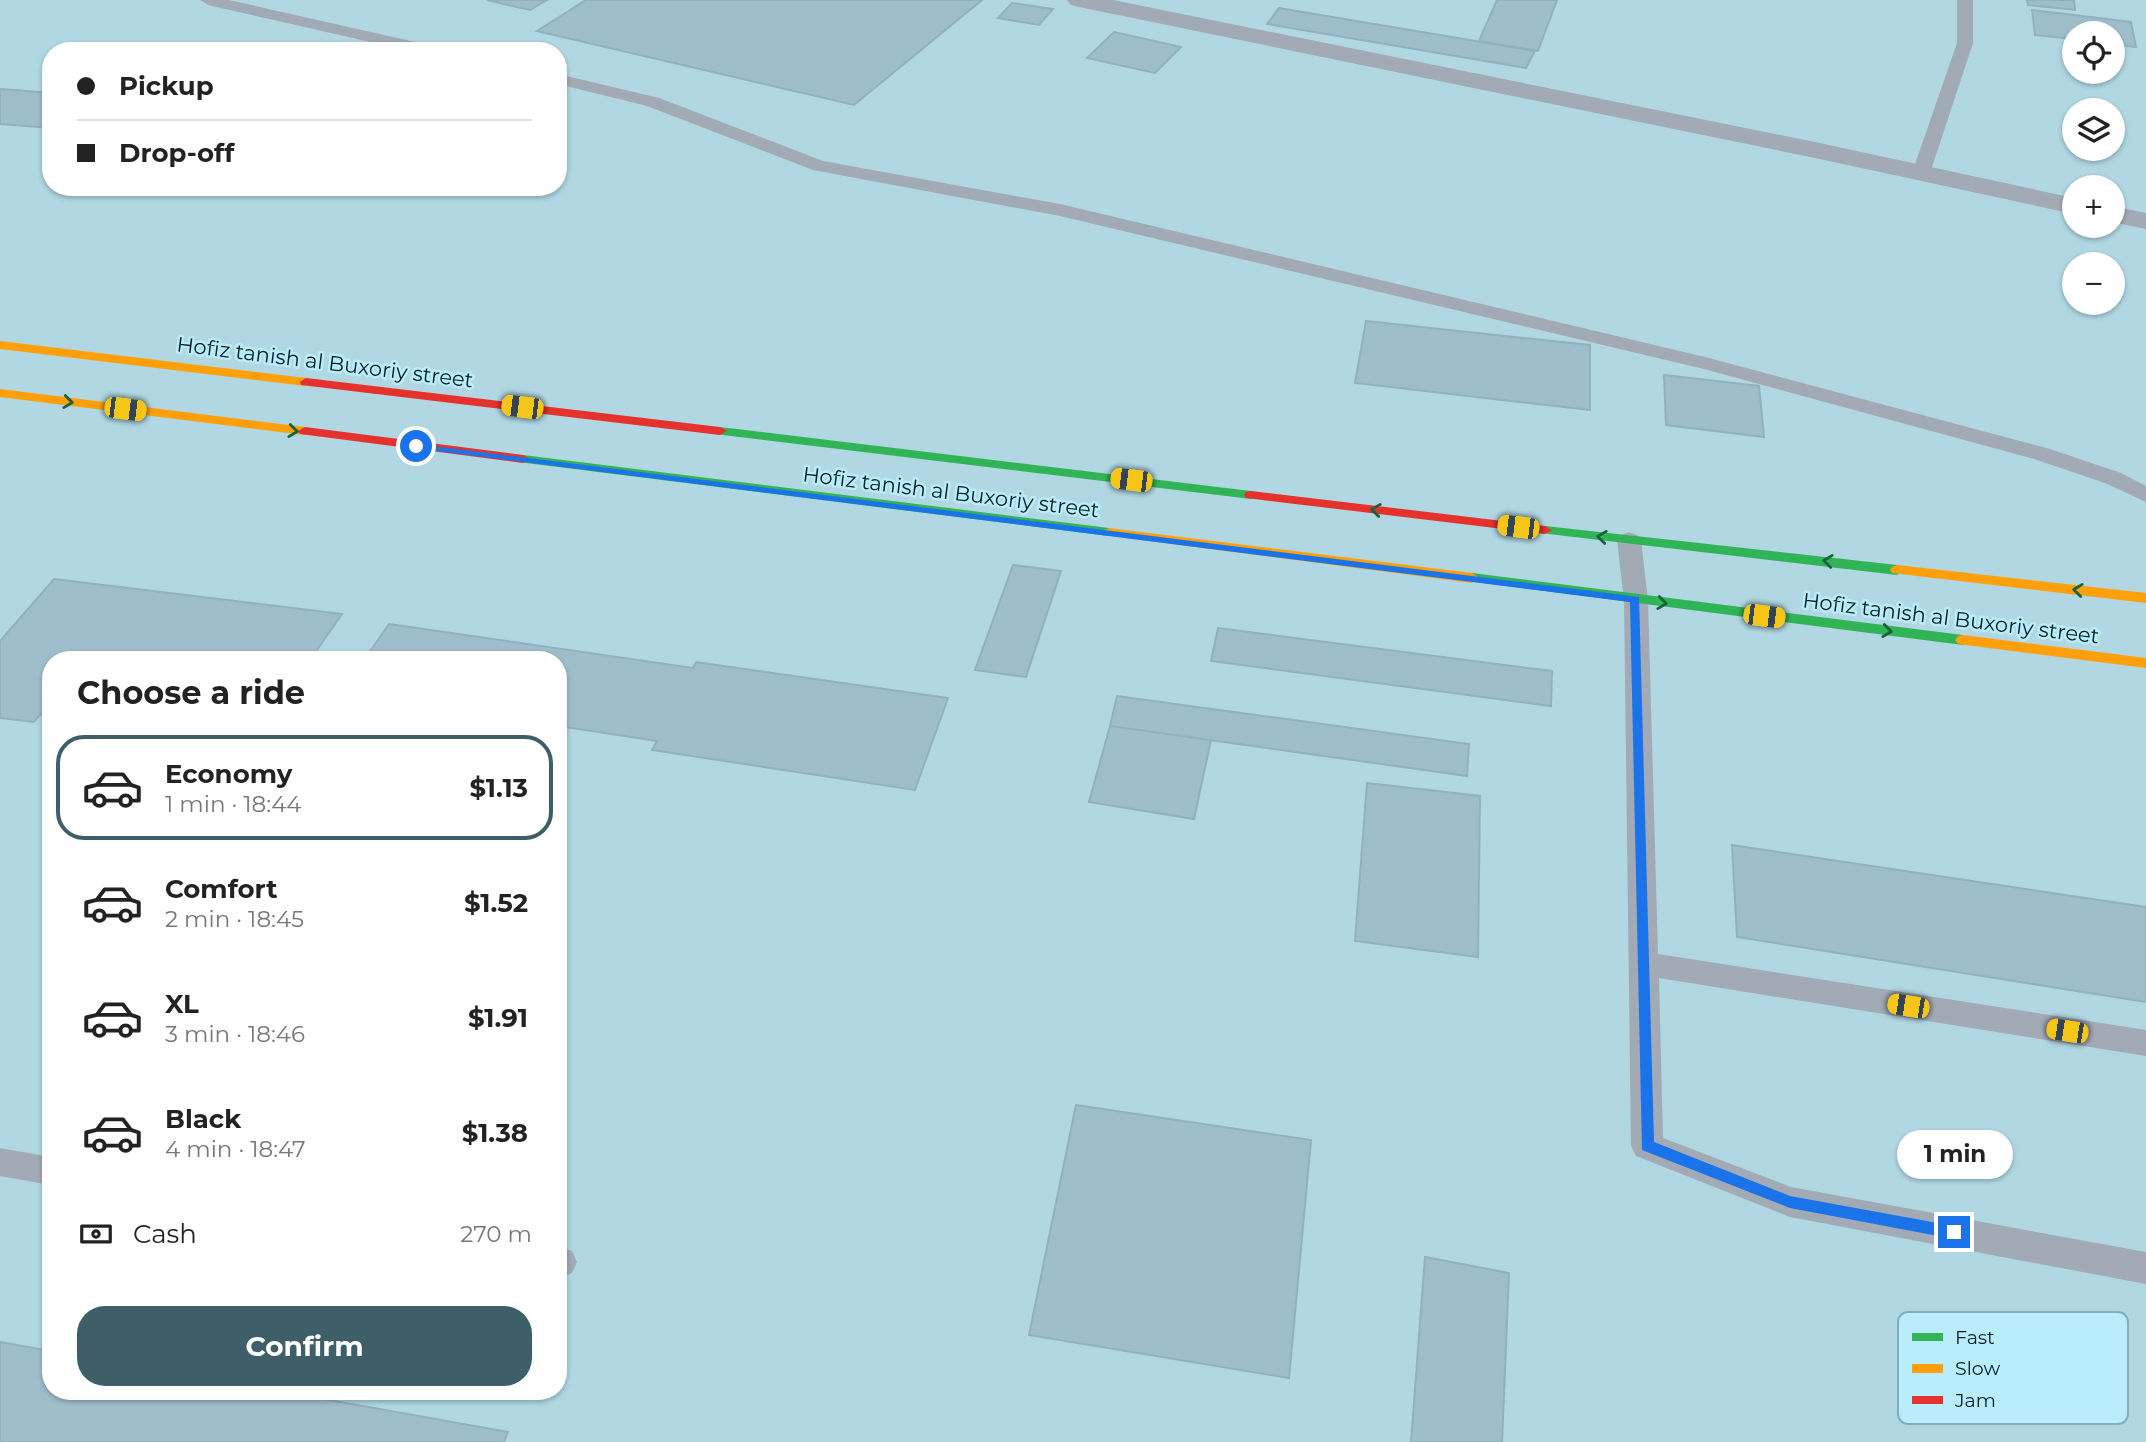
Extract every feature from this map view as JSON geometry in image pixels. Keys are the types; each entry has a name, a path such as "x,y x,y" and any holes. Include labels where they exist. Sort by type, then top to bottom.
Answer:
{"main road":[{"name":"Hofiz tanish al Buxoriy street","path":"0,345 1629,540 2146,598"},
{"path":"19,396 64,353"},
{"name":"Hofiz tanish al Buxoriy street","path":"0,393 2146,663"}],"street":[{"path":"1079,0 2062,203"},
{"path":"2125,217 2146,221"}],"lane":[{"path":"208,0 393,42"},
{"path":"1921,173 1965,43 1965,0"},
{"path":"567,81 653,102 819,166 1060,210 1709,364 2042,454 2113,478 2146,495"},
{"path":"1629,540 1636,600 1647,1146 1790,1202 2146,1268"},
{"path":"1644,964 2146,1043"},
{"path":"0,1162 42,1169"}],"building":[{"path":"487,0 547,0 530,10"},
{"path":"586,0 982,0 854,105 537,31"},
{"path":"1497,0 1557,0 1538,51 1479,41"},
{"path":"2027,0 2074,0 2075,10 2028,5"},
{"path":"1012,3 1053,9 1039,25 998,18"},
{"path":"1279,8 1535,51 1526,68 1267,24"},
{"path":"2032,10 2123,21 2062,21 2062,38 2035,35"},
{"path":"2125,21 2131,22 2136,47 2125,46"},
{"path":"1114,32 1181,47 1155,73 1087,58"},
{"path":"0,89 42,92 42,127 0,124"},
{"path":"1366,321 1590,345 1590,410 1355,383"},
{"path":"1664,375 1759,386 1764,437 1666,425"},
{"path":"1013,565 1061,571 1026,677 975,670"},
{"path":"54,579 342,614 316,651 42,651 42,713 34,722 0,718 0,641"},
{"path":"389,624 693,668 696,662 948,698 915,790 652,750 657,741 567,727 567,651 370,651"},
{"path":"1218,628 1552,671 1551,706 1211,661"},
{"path":"1117,696 1469,744 1467,776 1110,726"},
{"path":"1110,726 1211,740 1194,819 1089,802"},
{"path":"1367,783 1480,796 1478,957 1355,941"},
{"path":"1732,845 2146,907 2146,1002 1737,937"},
{"path":"1076,1105 1311,1140 1289,1378 1029,1335"},
{"path":"1425,1257 1509,1273 1502,1442 1411,1442"},
{"path":"0,1342 42,1349 42,1400 329,1400 508,1432 504,1442 0,1442"}],"traffic: fast":[{"path":"720,431 1251,495"},
{"path":"523,459 1109,532"},
{"path":"1545,530 1897,570"},
{"path":"1472,578 1963,640"}],"traffic: slow":[{"path":"0,345 306,382"},
{"path":"0,393 305,431"},
{"path":"1109,532 1472,578"},
{"path":"1897,570 2146,598"},
{"path":"1963,640 2146,663"}],"traffic: jam":[{"path":"306,382 720,431"},
{"path":"305,431 523,459"},
{"path":"1251,495 1545,530"}],"route":[{"path":"416,446 1636,600 1647,1146 1790,1202 1954,1232"}]}
